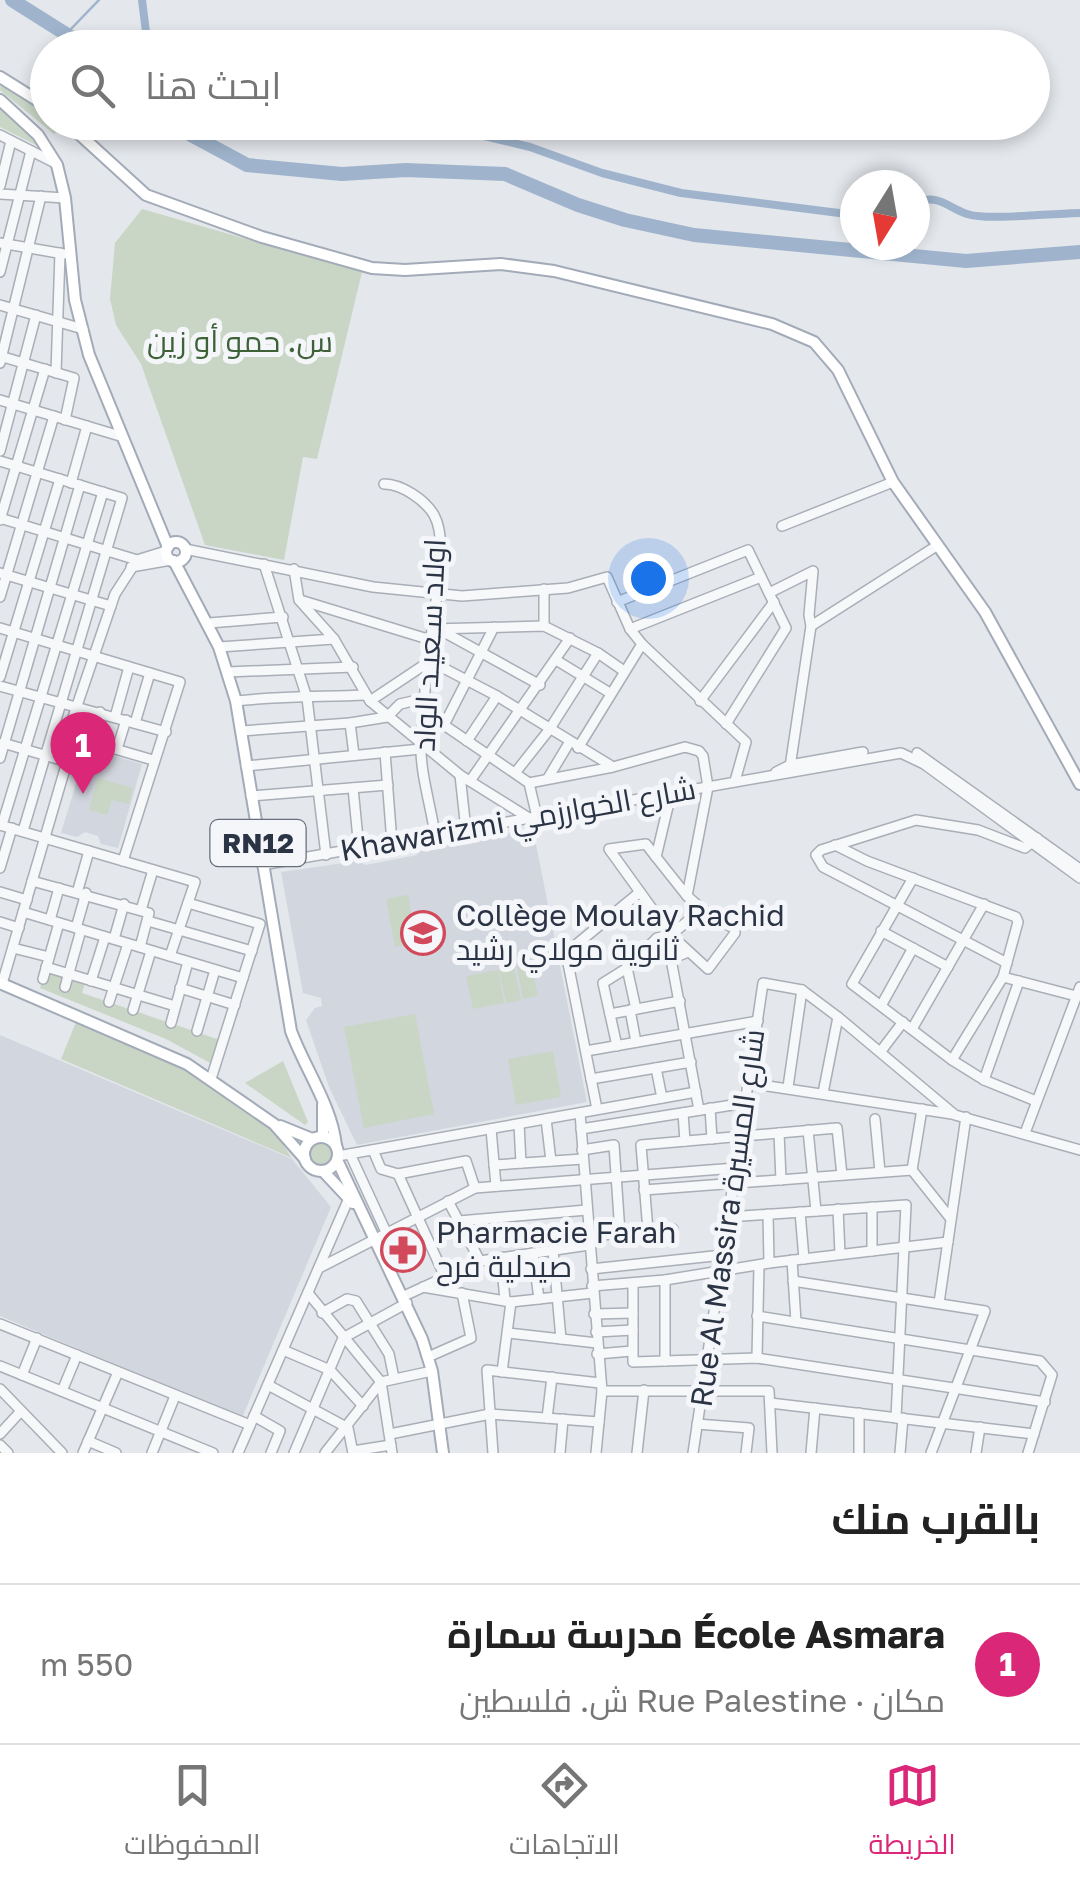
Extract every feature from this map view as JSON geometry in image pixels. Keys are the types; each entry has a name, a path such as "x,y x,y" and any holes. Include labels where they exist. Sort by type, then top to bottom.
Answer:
{"main road":[{"path":"0,77 30,96"},
{"name":"RN12","path":"0,100 30,128"},
{"name":"RN12","path":"41,140 57,164 65,198 66,254 75,300 120,436 219,646 236,702 291,1031 335,1132 361,1211"},
{"path":"86,140 146,195 262,237 372,268 405,270 501,264 554,271 772,324 820,346 838,370 893,482 985,612 1080,784"},
{"path":"1,984 166,1053 211,1078 274,1124 305,1159"},
{"name":"RN12","path":"323,1104 317,1138 306,1146 305,1159 312,1168 323,1171 380,1234 432,1370 443,1453"},
{"path":"274,1124 317,1138 341,1154 332,1168 323,1171"}],"street":[{"path":"0,135 57,164"},
{"path":"0,186 12,141"},
{"path":"0,272 3,244 31,151"},
{"path":"0,194 65,198"},
{"path":"0,597 3,574 74,378 1,358 41,196"},
{"path":"3,244 66,254 56,372"},
{"path":"0,305 83,329"},
{"path":"0,451 36,315"},
{"path":"44,369 0,518 87,544 134,564"},
{"path":"0,400 120,436"},
{"path":"0,758 64,538 87,426"},
{"path":"0,461 122,498 24,832"},
{"path":"0,677 60,479"},
{"path":"782,526 893,482"},
{"name":"اولاد سـعيـد الواد","path":"384,484 399,485 435,516 438,594 421,747 436,835"},
{"path":"1,863 4,826 103,492"},
{"path":"811,626 938,545"},
{"path":"617,602 748,550 786,630 726,724"},
{"path":"1,984 68,762 67,735 120,582 134,564 175,553 264,564 373,588 481,596 577,586 607,577 630,629 642,644 747,744 735,781"},
{"path":"264,564 308,698 326,855"},
{"path":"294,570 299,600 334,640 368,698 421,747 533,818"},
{"path":"700,701 772,597 813,570 808,615 811,626 791,769"},
{"path":"3,574 111,606"},
{"path":"630,629 761,577"},
{"path":"544,589 544,626"},
{"path":"299,600 434,632 540,685"},
{"path":"209,624 284,616"},
{"path":"434,632 544,626 624,671"},
{"path":"0,628 180,682 157,761 67,735"},
{"path":"444,725 494,628"},
{"path":"470,781 570,638"},
{"path":"219,646 334,640"},
{"path":"548,778 642,644"},
{"path":"514,773 549,730 598,653"},
{"path":"556,660 610,693"},
{"path":"236,702 290,695 368,698 430,661 497,696 613,767"},
{"path":"126,720 130,667"},
{"path":"227,672 353,667"},
{"path":"117,750 126,720 150,673"},
{"path":"0,686 166,732"},
{"path":"466,741 497,696"},
{"path":"241,731 387,717 400,704 426,698"},
{"path":"91,742 100,712"},
{"path":"425,712 529,782 693,748 703,756 708,786 687,896"},
{"path":"350,723 354,755"},
{"path":"2,743 68,762"},
{"path":"246,766 421,747"},
{"path":"386,752 392,843"},
{"name":"Khawarizmi شارع الخوارزمي","path":"262,865 670,794 851,757 906,754 979,800 1079,873"},
{"path":"122,861 153,760"},
{"path":"460,775 466,830"},
{"path":"529,782 533,818"},
{"path":"251,796 388,785"},
{"path":"353,788 359,848"},
{"path":"656,857 670,794"},
{"path":"1007,963 818,863 818,852 916,820 978,830 1025,848 1035,841"},
{"path":"4,826 195,882 170,956"},
{"path":"646,844 656,857 687,896 735,929 736,934 710,968 671,935 609,849 646,844"},
{"path":"835,845 1018,919 1003,977 952,1060"},
{"path":"65,987 79,929 89,851"},
{"path":"141,910 154,870"},
{"path":"914,878 852,984 952,1060 984,1080 1036,1101"},
{"path":"32,881 150,913 140,947"},
{"path":"43,979 59,888"},
{"path":"0,892 27,900"},
{"path":"597,1110 566,953 640,892"},
{"path":"188,903 260,924 211,1078"},
{"path":"91,981 124,904"},
{"path":"912,1029 984,904"},
{"path":"617,1046 602,983 627,968 657,938 671,935 702,909"},
{"path":"23,912 243,978"},
{"path":"148,921 252,951"},
{"path":"0,922 18,928"},
{"path":"880,932 948,967"},
{"path":"109,1002 128,944"},
{"path":"13,948 68,974 175,1006"},
{"path":"882,1004 913,948"},
{"path":"134,1010 152,951"},
{"path":"688,952 671,958 696,1092 705,1109 712,1139"},
{"path":"171,1022 188,962"},
{"path":"627,968 636,1042"},
{"path":"197,1032 215,970"},
{"path":"1003,977 1078,992 1024,1132"},
{"path":"984,1080 1020,981"},
{"name":"Rue Al Massira شارع المسيرة","path":"693,1453 763,983 802,990"},
{"path":"180,988 235,1005"},
{"path":"788,1087 802,990 955,1115"},
{"path":"610,1014 680,1001"},
{"path":"823,1093 838,1016"},
{"path":"1067,1019 1080,1024"},
{"path":"586,1051 758,1021"},
{"path":"881,1052 903,1022"},
{"path":"591,1079 691,1062"},
{"path":"656,1068 662,1098"},
{"path":"748,1082 966,1117 1080,1150"},
{"path":"380,1234 341,1154 696,1092"},
{"path":"581,1129 745,1103"},
{"path":"922,1109 912,1170 951,1220"},
{"path":"580,1113 601,1386 596,1453"},
{"path":"683,1113 685,1142"},
{"path":"938,1303 966,1117"},
{"path":"546,1119 551,1161"},
{"path":"876,1119 880,1172"},
{"path":"519,1124 521,1163"},
{"path":"648,1231 640,1146 838,1128 842,1175"},
{"path":"490,1129 496,1186"},
{"path":"808,1130 816,1211"},
{"path":"779,1133 781,1180"},
{"path":"494,1164 551,1161 614,1144 620,1234"},
{"path":"373,1150 382,1170 398,1174 466,1162 475,1188"},
{"path":"319,1268 475,1188 736,1168"},
{"path":"644,1190 912,1170"},
{"path":"398,1174 445,1277"},
{"path":"238,1453 349,1198"},
{"path":"448,1201 480,1261"},
{"path":"728,1216 906,1205 898,1380 900,1453"},
{"path":"872,1207 872,1250"},
{"path":"838,1209 840,1254"},
{"path":"459,1221 587,1210"},
{"path":"800,1212 804,1258"},
{"path":"756,1358 768,1214"},
{"path":"0,1324 175,1396 280,1431 274,1448 294,1453 344,1338 423,1287 480,1261 553,1250 620,1234 673,1229"},
{"path":"423,1287 508,1300 539,1298 804,1258 948,1242"},
{"path":"553,1250 561,1339"},
{"path":"533,1253 539,1298"},
{"path":"591,1269 723,1255"},
{"path":"502,1258 508,1300 502,1372"},
{"path":"792,1260 796,1322"},
{"path":"664,1361 666,1280"},
{"path":"793,1281 985,1311 932,1453"},
{"path":"633,1283 634,1362 756,1358 1045,1402"},
{"path":"308,1293 381,1382 391,1444"},
{"path":"428,1357 470,1338 462,1293"},
{"path":"322,1313 347,1298 352,1299 389,1354 394,1378"},
{"path":"594,1314 632,1313"},
{"path":"757,1316 1040,1360 1052,1376 1028,1453"},
{"path":"597,1343 632,1330"},
{"path":"508,1333 597,1343 632,1352"},
{"path":"22,1375 37,1338"},
{"path":"283,1350 330,1370 363,1406"},
{"path":"62,1391 76,1355"},
{"path":"0,1366 212,1453"},
{"path":"326,1453 381,1382 432,1370"},
{"path":"493,1453 486,1370 644,1390 768,1390 772,1453"},
{"path":"83,1453 118,1372"},
{"path":"548,1418 552,1377"},
{"path":"268,1385 348,1428 353,1452 391,1444 440,1424 490,1414 599,1422"},
{"path":"0,1390 62,1453"},
{"path":"638,1453 644,1390"},
{"path":"152,1453 175,1396"},
{"path":"770,1403 1034,1434"},
{"path":"810,1453 814,1408"},
{"path":"0,1434 21,1411"},
{"path":"859,1414 859,1453"},
{"path":"560,1453 563,1419"},
{"path":"698,1424 750,1428 746,1453"},
{"path":"976,1453 980,1427"},
{"path":"88,1441 116,1453"},
{"path":"0,1444 8,1453"}],"shaded area":[{"path":"87,748 142,764 118,848 101,844 98,836 85,832 77,837 61,833"},
{"name":"Collège Moulay Rachid ثانوية مولاي رشيد","path":"533,829 587,1102 357,1145 329,1087 306,1020 315,1008 322,1006 321,998 303,993 281,872 358,861 366,865 417,855 417,848"},
{"path":"0,1035 292,1159 331,1207 242,1418 0,1316"}],"green space":[{"path":"1,81 30,101 30,114 0,90"},
{"path":"0,106 30,135 30,140 38,143 36,145 0,127"},
{"name":"س. حمو أو زين","path":"142,209 362,272 317,459 303,457 284,560 205,545 141,364 116,325 110,299 115,243"},
{"path":"98,778 133,788 129,804 112,800 107,815 89,810"},
{"path":"408,895 416,943 395,947 386,899"},
{"path":"531,964 538,996 523,999 517,967"},
{"path":"514,967 521,1000 506,1003 499,970"},
{"path":"47,968 86,980 82,993 220,1040 212,1064 166,1039 40,988"},
{"path":"498,970 504,1003 473,1009 466,976"},
{"path":"415,1014 434,1114 364,1128 344,1027"},
{"path":"76,1022 177,1066 226,1094 269,1127 292,1158 61,1059"},
{"path":"553,1051 561,1097 516,1105 508,1059"},
{"path":"283,1061 308,1122 305,1125 245,1083"},
{"path":"321,1141 330,1145 334,1154 330,1163 321,1167 312,1163 308,1154 312,1145"}],"waterway":[{"path":"12,0 60,30"},
{"path":"70,30 99,0"},
{"path":"142,0 146,30"},
{"path":"200,140 247,165 342,174 406,170 505,174 578,205 694,235 966,261 1080,252"},
{"path":"501,140 602,173 681,193 840,213"},
{"path":"930,200 977,216 1080,213"}],"place":[{"name":"École Asmara مدرسة سمارة","path":"83,794"},
{"name":"Collège Moulay Rachid ثانوية مولاي رشيد","path":"423,933"},
{"name":"Pharmacie Farah صيدلية فرح","path":"403,1250"}]}
